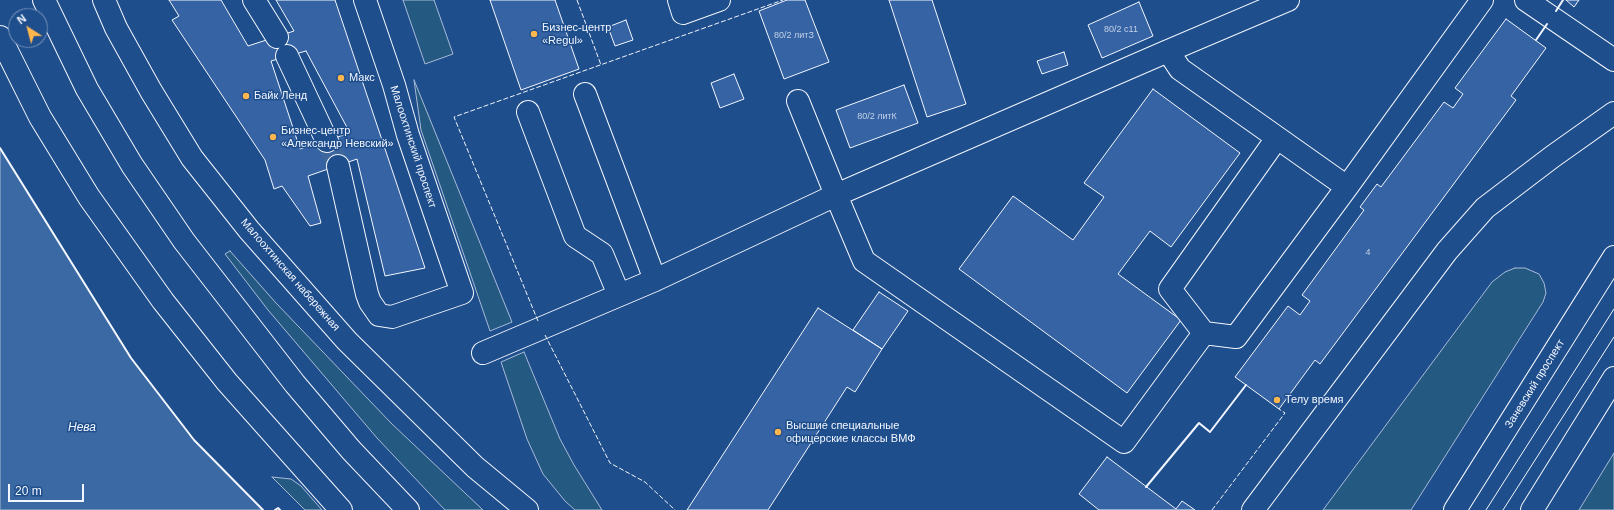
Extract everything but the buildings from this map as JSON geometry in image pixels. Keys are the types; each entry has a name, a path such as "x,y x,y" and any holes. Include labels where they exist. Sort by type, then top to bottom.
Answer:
{"main road":[{"path":"44,0 87,89 132,164 184,241 295,384 351,450 408,510"},
{"name":"Малоохтинская набережная","path":"104,0 116,28 151,91 192,158 249,230 347,341 475,467 527,510"},
{"path":"254,0 282,46 326,141"},
{"name":"Малоохтинский проспект","path":"338,166 367,294 370,302 379,315 392,317 462,293 408,135 394,85 365,0"},
{"path":"679,0 683,13 719,0"},
{"path":"483,353 655,280 836,195 1288,0"},
{"path":"1277,138 1170,289 1204,333 1236,337 1348,188 1482,0"},
{"path":"1526,0 1614,60"},
{"path":"0,37 40,117 85,191 163,301 227,382 341,510"},
{"path":"1168,51 1180,69 1348,188"},
{"path":"585,94 655,280"},
{"path":"798,101 864,261 1124,442 1204,333"},
{"path":"528,112 575,236 602,254 619,295"},
{"path":"1253,510 1447,251 1485,208 1552,157 1614,113"},
{"name":"Заневский проспект","path":"1456,510 1614,257"},
{"path":"1532,510 1614,378"}],"shaded area":[{"path":"403,0 434,0 453,54 425,64"},
{"path":"414,80 512,322 490,331 421,130"},
{"path":"230,251 276,303 392,424 483,510 445,510 377,438 268,310 225,254"},
{"path":"1515,268 1525,268 1539,274 1544,283 1546,293 1543,302 1411,510 1323,510 1492,282 1505,272"},
{"path":"524,352 560,439 602,510 575,510 565,501 543,474 527,439 501,362"},
{"path":"1614,453 1614,510 1579,510"},
{"path":"272,477 291,479 301,486 322,510 305,510"}],"water":[{"name":"Нева","path":"0,148 131,358 194,440 263,510 0,510"}],"tunnel":[{"path":"327,141 338,166"}],"tram line":[{"path":"1486,510 1614,309"},
{"path":"1503,510 1614,337"}],"fence":[{"path":"577,0 601,65"},
{"path":"538,321 454,117 783,0"},
{"path":"545,335 610,463 645,482 675,510"},
{"path":"1212,510 1285,413 1279,409"}],"wall":[{"path":"1556,11 1563,0"},
{"path":"1536,40 1547,24"},
{"path":"0,148 131,358 194,440 263,510"},
{"path":"1146,487 1199,423 1210,432 1246,385"},
{"path":"275,510 278,508 280,510"}],"place":[{"name":"Бизнес-центр «Regul»","path":"534,34"},
{"name":"Макс","path":"341,78"},
{"name":"Байк Ленд","path":"246,96"},
{"name":"Бизнес-центр «Александр Невский»","path":"273,137"},
{"name":"Телу время","path":"1277,400"},
{"name":"Высшие специальные офицерские классы ВМФ","path":"778,432"}]}
